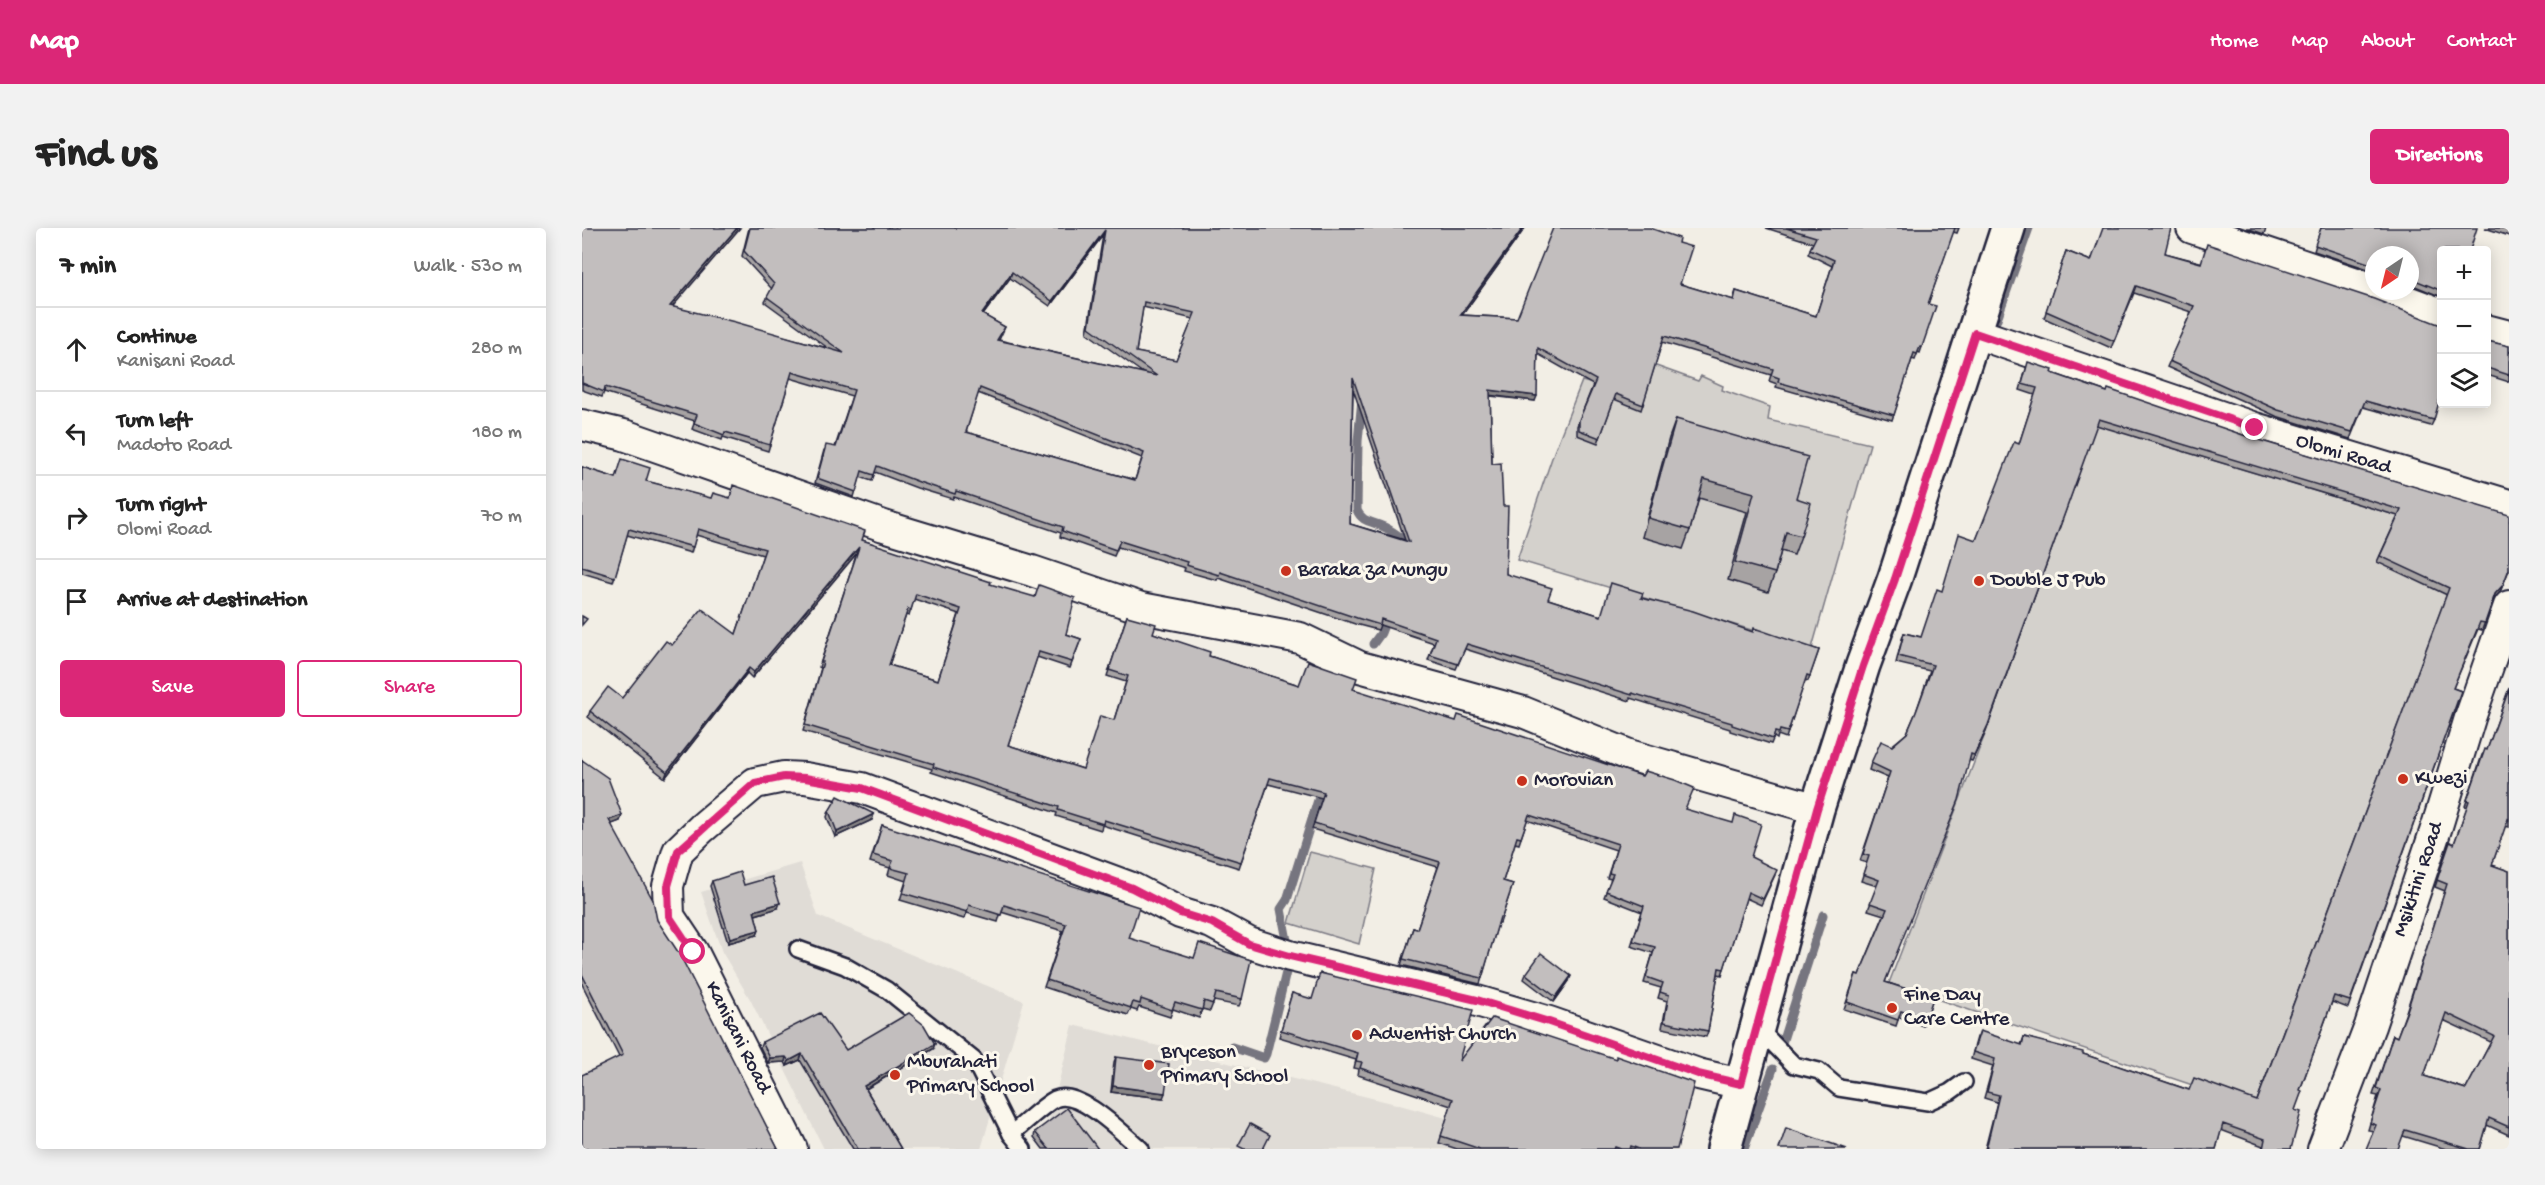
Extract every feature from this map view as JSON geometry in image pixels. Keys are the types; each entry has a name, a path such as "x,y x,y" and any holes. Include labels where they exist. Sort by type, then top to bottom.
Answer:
{"main road":[{"path":"1724,1149 1817,809 1863,666 1895,579 2007,228"}],"street":[{"path":"2192,228 2365,286"},
{"path":"2404,300 2437,312"},
{"path":"2491,331 2509,336"},
{"name":"Olomi Road","path":"1975,333 2255,428 2509,505"},
{"path":"582,425 624,435 885,526 1032,570 1141,608 1300,638 1360,667 1523,712 1629,755 1817,809"},
{"name":"Msikitini Road","path":"2323,1149 2370,1026 2470,718 2509,606"},
{"name":"Kanisani Road","path":"792,1149 693,952 669,916 668,886 678,851 702,828 755,783 784,777 862,788 1132,888 1180,913 1212,923 1249,944 1290,956 1477,1000 1549,1022 1698,1074 1741,1084"}],"lane":[{"path":"798,949 845,966 887,990 974,1060 1011,1134 1023,1149"},
{"path":"1757,1027 1794,1065 1819,1071 1839,1088 1928,1102 1950,1092 1964,1082"},
{"path":"1011,1134 1057,1098 1074,1098 1094,1109 1141,1149"}],"shaded area":[{"path":"1606,348 1698,381 1701,376 1723,386 1722,390 1770,407 1768,420 1870,444 1812,648 1517,560 1554,452 1582,381 1590,383"},
{"path":"2097,423 2136,437 2468,537 2255,1106 1889,983 1985,734"},
{"path":"1310,852 1376,869 1359,944 1289,923"},
{"name":"Mburahati Primary School","path":"800,863 818,916 1024,1001 981,1149 824,1149 750,999 722,952 701,892"},
{"name":"Bryceson Primary School","path":"1073,1025 1396,1104 1557,1149 1042,1149"}],"building":[{"path":"582,228 737,228 670,306 844,353 767,297 774,284 744,251 750,228 1523,228 1460,315 1517,318 1553,228 1650,228 1679,238 1678,243 1692,247 1680,284 1734,300 1736,291 1816,316 1834,260 1810,249 1816,237 1786,228 1955,228 1928,304 1936,306 1922,347 1917,354 1914,353 1894,415 1778,382 1779,378 1771,375 1773,369 1664,336 1643,405 1616,394 1600,438 1579,430 1579,420 1596,380 1538,348 1537,396 1490,390 1492,464 1501,463 1503,506 1508,506 1506,574 1552,588 1548,599 1601,616 1611,583 1643,593 1641,598 1693,611 1753,632 1754,628 1819,650 1810,676 1807,675 1788,732 1780,730 1779,733 1775,732 1773,739 1732,725 1732,723 1467,644 1458,664 1430,655 1436,638 1381,619 1380,625 1220,572 1219,575 1186,565 1187,562 1120,541 1116,550 1062,531 1063,527 956,491 955,494 877,466 874,475 862,471 856,492 817,478 826,445 836,447 854,390 792,372 770,445 725,432 724,435 694,423 697,415 605,387 604,392 582,383","holes":["1105,230 1089,327 1157,376 997,340 1005,327 982,314 1012,272 1052,301","1144,302 1195,313 1176,360 1136,352","1353,378 1409,542 1350,524","980,388 1144,453 1135,480 966,432"]},
{"path":"2103,228 2171,228 2165,253 2201,263 2207,244 2365,296 2365,300 2377,300 2437,324 2437,408 2434,420 2365,401 2352,432 2278,410 2169,361 2194,306 2136,286 2114,341 2046,311 2066,251 2091,261"},
{"path":"2321,228 2477,228 2471,246 2437,246 2437,289 2419,282 2419,246 2365,246 2365,262 2315,245"},
{"path":"2491,342 2509,346 2509,375 2491,369"},
{"path":"2028,362 2107,392 2108,389 2252,438 2509,515 2509,569 2503,585 2495,594 2485,623 2480,622 2453,688 2461,691 2350,1001 2334,996 2300,1090 2302,1091 2295,1110 2301,1112 2291,1149 2263,1149 2265,1139 2223,1124 2216,1149 1986,1149 1999,1095 1987,1092 1995,1059 1973,1052 1980,1031 2022,1045 2024,1037 2083,1052 2083,1054 2189,1090 2194,1078 2257,1101 2449,588 2380,556 2401,510 2099,419 1988,725 1974,755 1971,754 1959,800 1885,982 1933,998 1926,1019 1901,1011 1898,1020 1847,1002 1856,974 1859,975 1887,909 1870,903 1879,880 1863,874 1869,856 1863,854 1890,772 1871,763 1881,741 1892,746 1907,733 1933,665 1898,656 1904,633 1921,637 1937,589 1942,591 1959,534 1976,540 2014,442 2019,444 2037,388 2022,384"},
{"path":"1676,419 1808,457 1796,498 1811,503 1801,536 1786,532 1775,573 1735,562 1754,493 1704,479 1690,530 1648,518"},
{"path":"622,459 650,468 646,481 711,498 713,493 730,498 733,485 865,531 862,540 991,582 990,584 1035,597 1039,585 1075,598 1066,634 1081,639 1072,662 1039,652 1008,745 1083,769 1100,716 1114,720 1128,676 1109,670 1127,616 1156,624 1153,633 1210,652 1209,656 1299,685 1308,661 1357,678 1353,689 1456,721 1458,715 1642,776 1645,771 1675,780 1694,788 1685,809 1733,823 1735,815 1761,824 1751,857 1777,870 1763,899 1748,892 1724,969 1719,968 1708,1031 1664,1022 1669,995 1660,992 1663,983 1646,977 1655,947 1633,941 1644,906 1606,891 1613,874 1609,873 1618,844 1529,815 1521,838 1517,837 1503,881 1513,884 1502,917 1500,917 1482,978 1403,959 1413,928 1417,929 1440,862 1314,823 1324,792 1270,778 1241,862 1104,820 1103,824 1058,810 1059,807 933,767 934,764 805,725 823,662 821,662 859,547 754,672 749,668 667,772 590,711 608,687 622,698 666,641 672,645 702,609 736,634 765,549 698,529 693,547 629,529 615,577 582,567 582,467 616,478","holes":["916,594 961,609 938,680 889,665 908,609 911,610"]},
{"path":"2509,689 2509,820 2492,865 2509,871 2509,1127 2489,1118 2480,1149 2469,1149 2405,1130 2398,1149 2366,1149 2376,1125 2370,1123 2381,1090 2376,1088 2393,1035 2397,1037 2407,1011 2447,884 2437,880 2450,842 2454,844 2469,801 2467,800 2485,749 2487,750","holes":["2446,1013 2494,1036 2466,1089 2424,1076"]},
{"path":"582,760 608,778 622,815 609,820 653,900 657,920 680,955 778,1149 582,1149 582,1075 623,1055 582,974"},
{"path":"838,796 874,814 837,832 829,811"},
{"path":"882,825 1139,907 1129,938 1194,958 1199,943 1251,960 1242,999 1216,993 1213,1004 1204,1001 1202,1010 1175,1002 1172,1010 1141,999 1140,1004 1133,1002 1131,1008 1047,980 1066,924 1004,905 1001,915 969,905 967,912 903,893 909,873 890,868 893,861 873,855"},
{"path":"740,872 744,885 772,877 780,903 754,911 759,930 730,938 712,881"},
{"path":"1541,953 1571,976 1556,997 1526,974"},
{"path":"1320,973 1473,1010 1459,1061 1492,1018 1616,1059 1616,1056 1694,1083 1677,1149 1639,1149 1631,1146 1630,1149 1615,1147 1614,1149 1480,1149 1441,1136 1453,1099 1360,1068 1362,1062 1356,1061 1358,1053 1281,1030 1292,993 1312,999"},
{"path":"820,1013 846,1050 909,1013 924,1025 935,1044 864,1086 901,1149 858,1149 802,1054 789,1061 786,1057 770,1058 762,1042"},
{"path":"1116,1057 1169,1064 1165,1093 1113,1086"},
{"path":"1067,1108 1098,1149 1049,1149 1035,1132"},
{"path":"1250,1124 1270,1135 1263,1149 1244,1149 1238,1146"},
{"path":"1786,1128 1847,1149 1779,1149"}],"waterway":[{"path":"1993,330 2029,228"},
{"path":"1362,399 1358,441 1357,510 1365,520 1387,528 1405,540 1402,551"},
{"path":"1373,644 1381,633 1387,617"},
{"path":"1232,1047 1264,1058 1266,1054 1290,956 1281,909 1287,900 1322,787"},
{"path":"1780,1049 1823,915"},
{"path":"1744,1149 1773,1069"}],"place":[{"name":"Baraka za Mungu","path":"1286,571"},
{"name":"Double J Pub","path":"1979,581"},
{"name":"Kwezi","path":"2403,779"},
{"name":"Morovian","path":"1522,781"},
{"name":"Fine Day Care Centre","path":"1892,1008"},
{"name":"Adventist Church","path":"1357,1035"},
{"name":"Bryceson Primary School","path":"1149,1065"},
{"name":"Mburahati Primary School","path":"895,1075"}],"route":[{"path":"693,952 669,916 668,886 678,851 755,783 784,777 805,778 862,788 1132,888 1180,913 1212,923 1249,944 1290,956 1477,1000 1549,1022 1698,1074 1741,1084 1817,809 1975,333 2255,428"}]}
